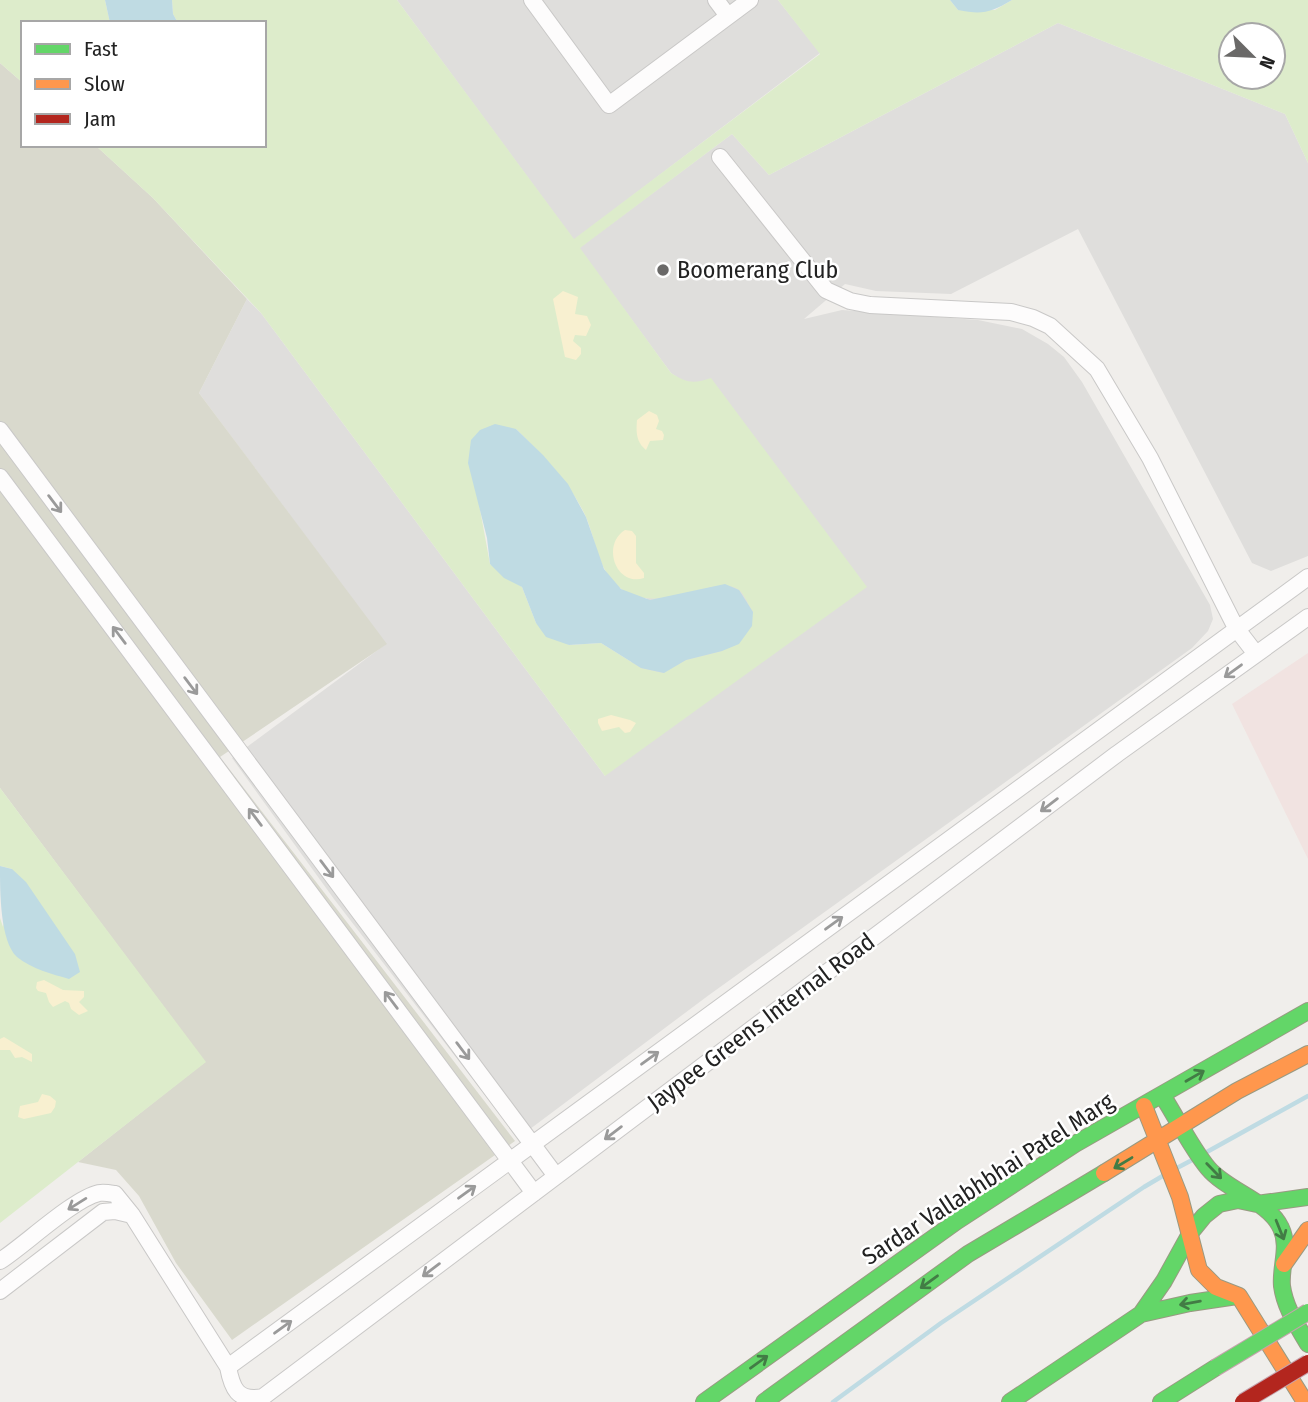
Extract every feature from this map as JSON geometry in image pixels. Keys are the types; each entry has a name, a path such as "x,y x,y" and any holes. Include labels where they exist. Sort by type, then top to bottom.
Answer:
{"main road":[{"name":"Sardar Vallabhbhai Patel Marg","path":"704,1402 957,1221 1075,1144 1308,1011"},
{"path":"764,1402 968,1254 1237,1091 1308,1054"},
{"path":"1162,1095 1208,1168 1229,1186 1272,1214 1282,1229 1286,1247 1282,1265 1286,1307 1308,1344"},
{"path":"1144,1105 1160,1140 1191,1232 1197,1267 1207,1282 1222,1291 1239,1296 1305,1402"},
{"path":"1010,1402 1141,1314 1164,1281 1191,1232 1204,1216 1219,1204 1238,1200 1257,1204 1308,1197"},
{"path":"1282,1265 1308,1230"},
{"path":"1141,1314 1239,1296"},
{"path":"1161,1402 1308,1312"},
{"path":"1243,1402 1308,1363"}],"street":[{"path":"532,0 609,105 750,0"},
{"path":"716,0 728,16"},
{"path":"720,157 827,290 850,301 870,305 1011,313 1033,318 1050,326 1072,344 1097,369 1150,458 1236,628 1256,654"},
{"path":"0,430 556,1176"},
{"path":"0,477 534,1193"},
{"path":"15,498 38,481"},
{"name":"Jaypee Greens Internal Road","path":"228,1367 1308,577"},
{"name":"Jaypee Greens Internal Road","path":"0,1261 63,1213 92,1195 102,1192 115,1194 132,1215 228,1367 232,1389 241,1398 253,1401 263,1397 1117,754 1308,617"},
{"path":"0,1291 103,1212 115,1211 132,1215"}],"shaded area":[{"path":"397,0 778,0 820,53 574,240"},
{"path":"1058,23 1217,87 1217,91 1228,91 1285,114 1308,163 1308,556 1271,571 1252,563 1078,229 951,294 876,291 845,284 804,319 842,310 978,320 1022,329 1064,357 1082,382 1210,605 1213,619 1208,631 1192,648 709,995 518,1138 334,899 232,758 386,644 199,393 247,299 261,313 605,776 697,383 684,382 671,373 579,248 732,134 769,175"},
{"path":"0,63 21,81 21,147 97,147 153,198 247,299 199,393 387,644 220,757 515,1141 232,1340 176,1263 139,1196 116,1170 78,1162 205,1062 0,788"},
{"path":"1308,653 1308,859 1232,704"}],"green space":[{"path":"0,0 105,0 110,21 21,21 21,81 0,63"},
{"path":"172,0 397,0 574,239 820,54 778,0 950,0 958,10 995,10 1012,0 1308,0 1308,163 1285,114 1228,91 1287,91 1287,21 1217,21 1217,87 1058,23 769,175 732,134 580,248 671,373 690,382 711,378 867,587 605,776 261,313 153,198 97,147 266,147 266,21 177,21 173,14","holes":["516,429 564,481 586,517 602,564 620,588 635,596 652,598 669,597 716,586 729,586 741,592 753,612 722,651 686,660 663,673 641,668 601,643 569,645 536,623 522,587 490,564 479,504"]},
{"path":"0,788 206,1062 0,1223 0,918 3,927 12,869 0,866"}],"sand":[{"path":"563,291 578,297 575,314 587,316 591,325 586,336 575,335 573,341 581,348 581,354 576,360 565,357 553,299"},
{"path":"649,411 657,415 659,421 656,429 664,435 663,440 650,441 646,450 637,436 637,420"},
{"path":"625,530 632,531 636,536 636,563 644,573 644,578 626,576 619,571 615,563 614,545"},
{"path":"611,715 636,723 630,732 625,733 619,727 602,731 598,719"},
{"path":"44,980 63,990 84,991 84,997 79,1002 88,1011 79,1015 65,1001 53,1007 46,993 36,988 37,982"},
{"path":"4,1037 32,1054 32,1062 22,1057 15,1058 10,1050 0,1050 0,1039"},
{"path":"42,1094 56,1101 51,1113 24,1119 18,1117 20,1106 38,1102"}],"water":[{"path":"105,0 172,0 173,14 177,21 110,21"},
{"path":"950,0 1012,0 992,10 973,12 958,10"},
{"path":"495,424 516,429 568,484 586,517 604,569 621,589 650,600 725,584 739,590 753,612 752,626 739,644 686,660 664,673 641,668 601,643 569,645 546,637 536,623 522,587 504,578 490,564 487,538 468,463 471,440 480,430"},
{"path":"0,866 12,869 26,882 75,954 80,972 69,979 49,973 23,961 11,950 4,928"}],"waterway":[{"path":"1205,1153 1308,1096"},
{"path":"1177,1168 1194,1159"},
{"path":"833,1402 941,1323 1166,1174"}],"traffic: fast":[{"path":"704,1402 957,1221 1075,1144 1308,1011"},
{"path":"1162,1095 1208,1168 1267,1210 1281,1228 1285,1242 1282,1286 1292,1316 1308,1344"},
{"path":"764,1402 968,1254 1104,1173"},
{"path":"1141,1314 1164,1281 1191,1232 1204,1216 1219,1204 1238,1200 1257,1204 1308,1197"},
{"path":"1010,1402 1141,1314 1237,1296"},
{"path":"1215,1368 1308,1312"},
{"path":"1161,1402 1215,1368"}],"traffic: slow":[{"path":"1104,1173 1237,1091 1308,1054"},
{"path":"1144,1106 1180,1197 1199,1270 1216,1287 1239,1296 1305,1402"},
{"path":"1284,1264 1308,1230"}],"traffic: jam":[{"path":"1243,1402 1308,1363"}],"place":[{"name":"Boomerang Club","path":"663,270"}]}
